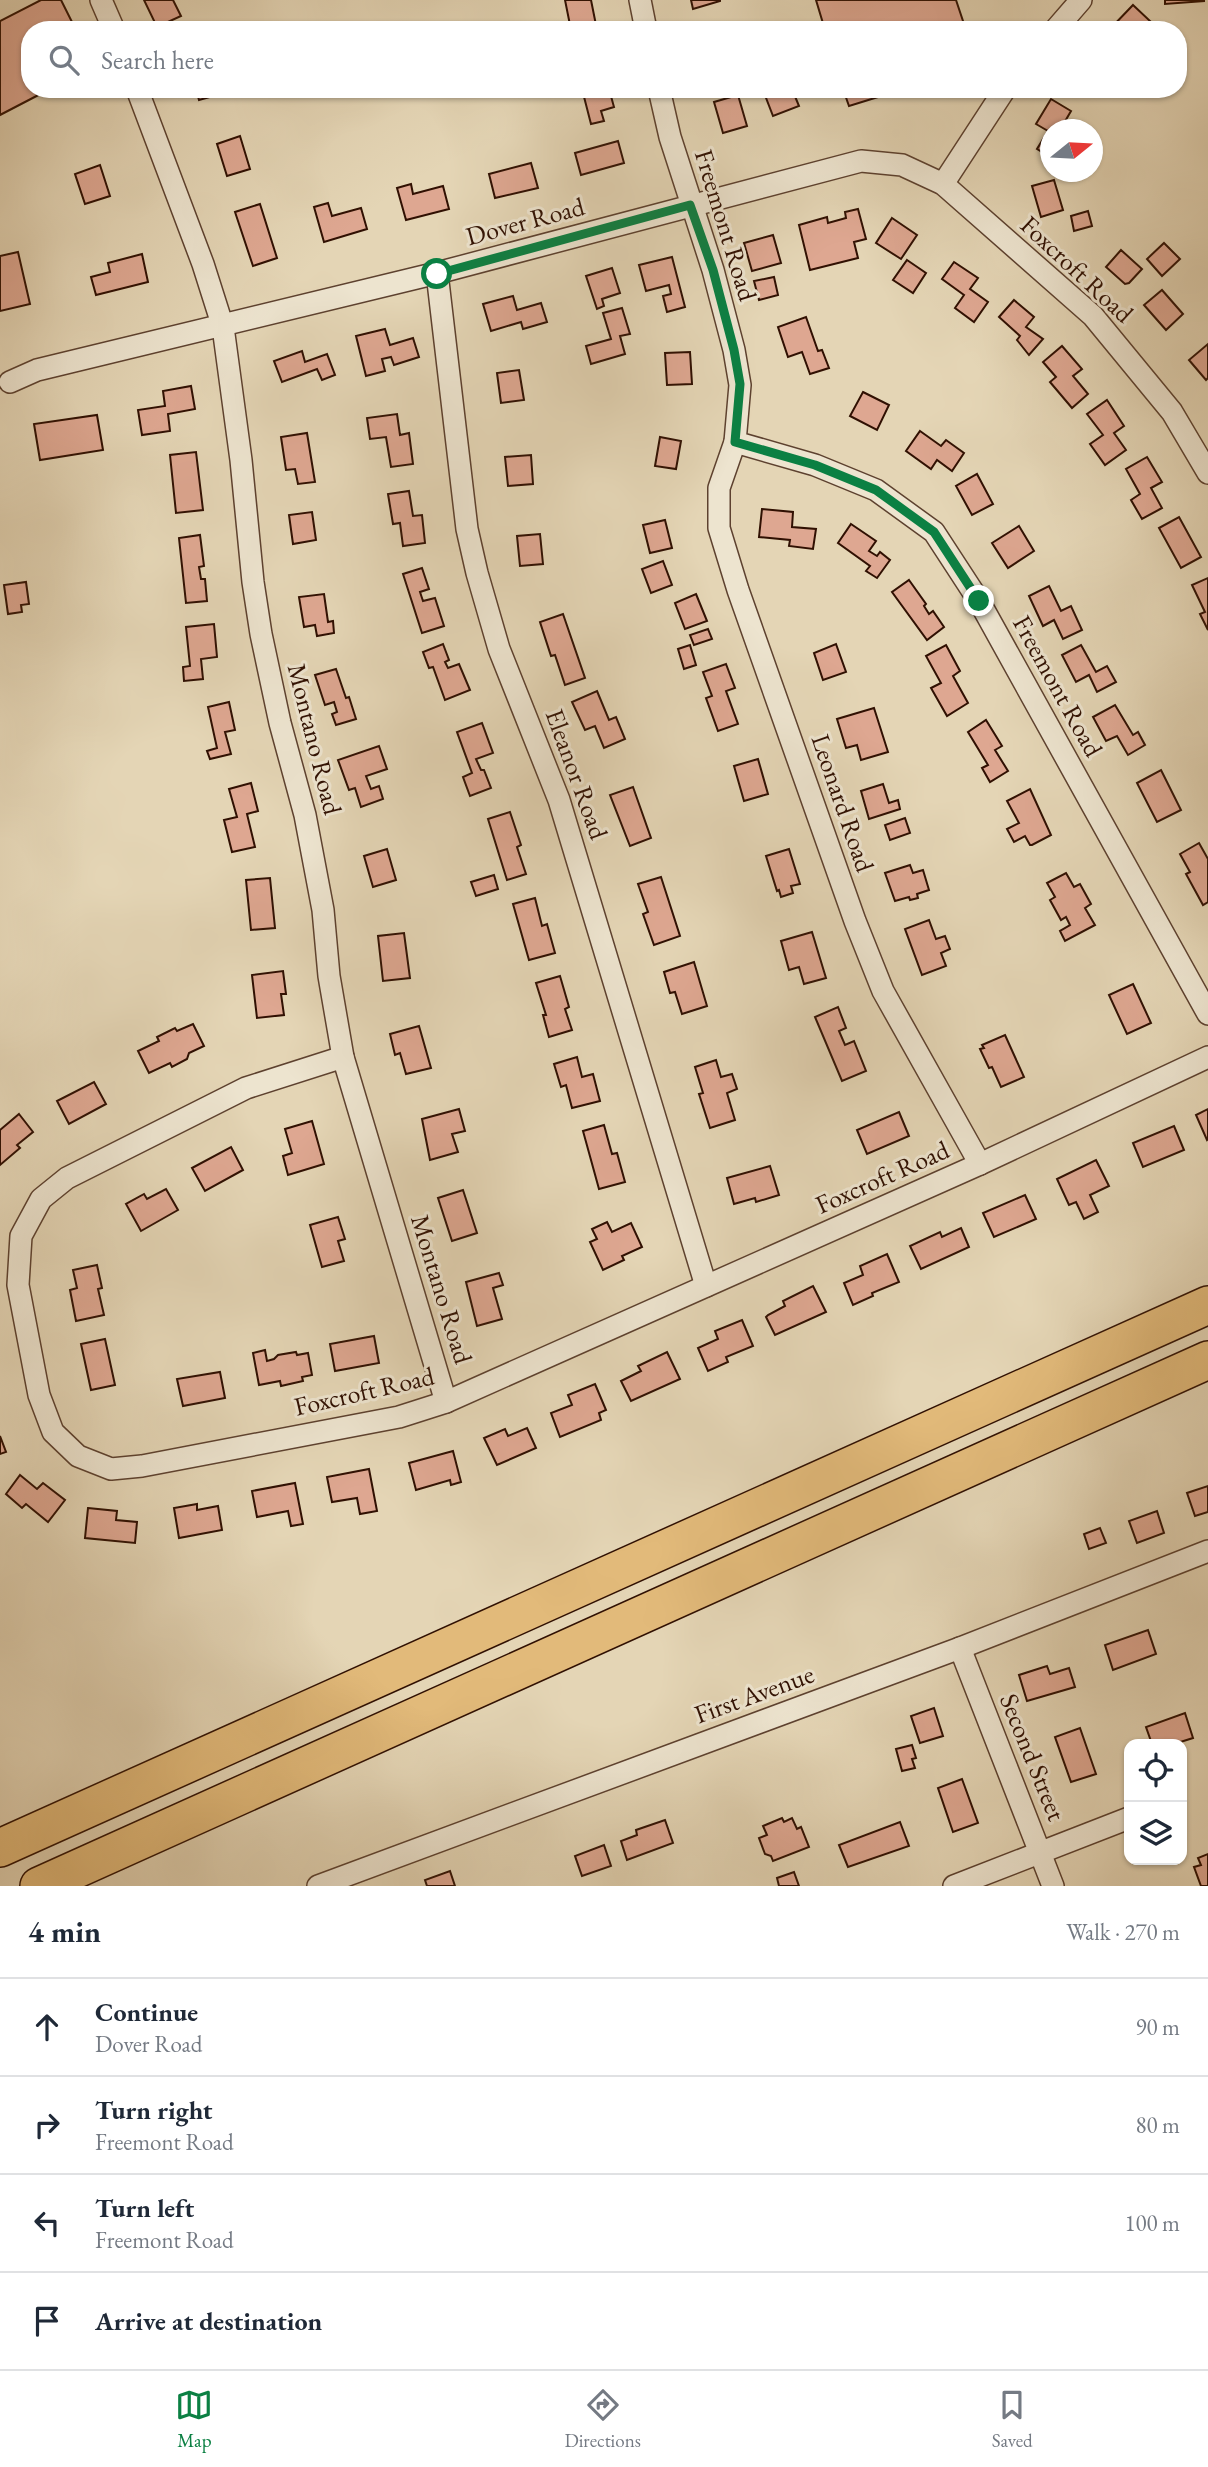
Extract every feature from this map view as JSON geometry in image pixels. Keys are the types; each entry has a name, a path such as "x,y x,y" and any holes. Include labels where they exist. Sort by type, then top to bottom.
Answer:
{"highway":[{"path":"0,1848 1208,1304"},
{"path":"38,1886 1208,1360"}],"street":[{"path":"102,0 110,21"},
{"path":"640,0 644,21"},
{"path":"1063,21 1081,0"},
{"name":"Montano Road","path":"141,98 223,327 261,634 280,723 305,815 323,910 329,976 344,1057 446,1402"},
{"name":"Freemont Road","path":"661,98 670,137 713,270 734,350 740,384 735,442 815,465 876,490 934,532 979,601 1208,1014"},
{"path":"943,184 999,98"},
{"name":"Dover Road","path":"10,382 37,370 437,274 861,161 902,165 943,184"},
{"name":"Foxcroft Road","path":"943,184 1093,316 1172,412 1208,473"},
{"name":"Eleanor Road","path":"437,274 467,529 477,573 499,649 559,800 706,1286"},
{"name":"Leonard Road","path":"735,442 719,488 719,528 738,590 855,921 883,991 980,1164"},
{"name":"Foxcroft Road","path":"344,1057 246,1087 67,1178 41,1199 21,1236 18,1285 39,1395 53,1432 78,1456 111,1469 142,1466 399,1417 446,1402 980,1164 1208,1058"},
{"name":"First Avenue","path":"318,1886 960,1648 1208,1551"},
{"name":"Second Street","path":"960,1648 1053,1886"},
{"path":"954,1886 1124,1820"}],"building":[{"path":"41,0 61,0 72,21 21,21 21,98 33,98 0,115 0,21"},
{"path":"144,0 173,0 181,16 170,21 154,21"},
{"path":"565,0 591,0 595,21 569,21"},
{"path":"691,0 720,0 720,1 693,9"},
{"path":"816,0 956,0 963,21 822,21"},
{"path":"1165,0 1204,0 1204,1 1165,4"},
{"path":"1133,5 1150,21 1118,21"},
{"path":"584,98 612,98 614,107 601,111 604,121 591,124"},
{"path":"739,98 747,126 723,133 714,102"},
{"path":"766,98 796,98 799,106 773,116"},
{"path":"846,98 875,98 849,106"},
{"path":"1051,99 1071,111 1066,119 1040,119 1040,126 1036,124"},
{"path":"240,136 250,169 227,176 217,144"},
{"path":"618,141 624,163 581,175 575,153"},
{"path":"531,163 538,188 495,198 489,174"},
{"path":"100,165 110,196 85,204 75,174"},
{"path":"1055,182 1063,210 1041,217 1032,186"},
{"path":"411,184 413,194 443,186 449,209 406,220 397,188"},
{"path":"328,203 332,216 361,208 367,229 324,242 314,207"},
{"path":"260,204 277,258 253,266 235,212"},
{"path":"858,209 866,239 854,242 858,258 810,270 799,225 827,217 828,223 846,218 845,212"},
{"path":"1088,211 1092,226 1074,231 1071,216"},
{"path":"892,218 917,235 901,259 876,243"},
{"path":"773,235 781,263 752,271 744,243"},
{"path":"1164,243 1180,259 1162,276 1147,259"},
{"path":"1121,250 1142,269 1125,284 1106,267"},
{"path":"18,252 30,304 0,311 0,256"},
{"path":"142,254 148,282 96,295 91,277 110,272 108,263"},
{"path":"672,257 685,307 667,312 663,296 671,294 669,285 646,291 639,265"},
{"path":"907,260 926,273 913,293 893,280"},
{"path":"954,262 978,278 970,289 988,302 974,322 955,308 964,295 942,279"},
{"path":"612,268 620,293 602,299 604,306 597,309 586,276"},
{"path":"774,277 778,295 759,300 754,281"},
{"path":"1162,290 1183,314 1166,330 1144,305"},
{"path":"513,296 517,310 541,303 547,322 523,329 521,322 491,331 483,304"},
{"path":"1014,300 1034,317 1026,327 1043,339 1029,355 1017,340 1020,336 999,317"},
{"path":"622,308 630,334 620,336 625,354 591,364 586,346 611,339 603,313"},
{"path":"806,317 818,351 822,350 829,368 810,374 802,352 788,357 778,327"},
{"path":"385,329 390,345 413,338 419,357 394,365 391,357 382,359 385,371 366,376 356,336"},
{"path":"1208,344 1208,378 1206,380 1189,360"},
{"path":"1062,346 1082,369 1073,376 1088,394 1072,408 1050,382 1056,377 1043,362"},
{"path":"302,351 305,362 327,354 335,375 322,380 317,369 282,382 274,361"},
{"path":"690,352 692,384 667,385 665,353"},
{"path":"519,370 524,400 501,403 497,373"},
{"path":"191,386 195,409 168,414 170,431 142,435 138,410 165,406 163,391"},
{"path":"863,392 889,405 877,430 850,416"},
{"path":"1107,400 1124,426 1114,433 1126,450 1105,465 1090,444 1103,435 1087,414"},
{"path":"397,414 400,435 409,433 413,464 391,467 386,437 370,439 367,418"},
{"path":"97,415 103,450 40,460 34,424"},
{"path":"920,431 941,446 946,440 964,453 952,471 937,460 931,469 906,451"},
{"path":"307,433 315,482 298,484 295,469 286,470 281,437"},
{"path":"660,437 681,441 676,469 655,466"},
{"path":"196,452 203,510 176,513 170,455"},
{"path":"531,455 533,484 508,486 505,457"},
{"path":"1147,457 1162,482 1151,488 1162,508 1142,519 1131,500 1140,494 1126,469"},
{"path":"977,474 993,504 972,515 956,486"},
{"path":"409,491 413,516 422,515 425,543 403,546 400,523 393,524 388,494"},
{"path":"762,509 793,512 792,527 816,529 813,549 789,546 790,540 759,537"},
{"path":"312,512 316,540 293,544 289,515"},
{"path":"1179,517 1201,557 1181,568 1159,528"},
{"path":"665,520 672,548 650,553 643,525"},
{"path":"851,524 876,541 869,551 877,556 880,552 890,560 877,578 866,571 870,566 838,543"},
{"path":"1019,526 1034,551 1008,568 992,543"},
{"path":"540,534 543,564 520,566 517,536"},
{"path":"200,535 204,566 199,567 201,579 205,579 207,601 186,603 179,538"},
{"path":"663,561 672,585 651,593 642,569"},
{"path":"422,568 429,589 420,592 423,601 435,598 444,626 422,633 403,574"},
{"path":"1208,578 1208,630 1200,614 1205,612 1192,585"},
{"path":"909,580 926,604 924,606 929,614 933,611 944,627 927,640 892,592"},
{"path":"26,582 29,604 21,605 22,612 8,614 4,585"},
{"path":"1049,586 1061,611 1071,606 1082,630 1063,639 1054,620 1043,626 1029,596"},
{"path":"324,594 328,622 333,621 334,633 317,636 315,625 304,627 299,597"},
{"path":"696,594 707,621 685,629 675,603"},
{"path":"563,614 585,678 565,685 555,655 551,656 540,622"},
{"path":"214,624 217,657 201,659 203,679 184,681 183,667 190,666 186,627"},
{"path":"708,629 712,639 694,645 690,635"},
{"path":"443,644 449,660 445,662 448,668 459,664 470,690 445,700 433,667 429,668 423,652"},
{"path":"836,644 846,672 823,680 814,653"},
{"path":"690,645 696,665 684,669 678,649"},
{"path":"946,645 960,671 953,676 968,703 947,716 931,688 941,683 926,656"},
{"path":"1081,645 1096,672 1107,666 1116,682 1097,692 1089,675 1076,682 1062,655"},
{"path":"726,664 735,688 726,691 738,724 718,731 706,698 712,696 703,672"},
{"path":"336,669 356,719 336,725 332,714 337,712 334,702 325,705 315,675"},
{"path":"597,691 609,720 616,717 625,739 604,748 595,726 585,730 572,702"},
{"path":"229,702 235,730 225,732 231,754 210,759 207,751 217,748 208,707"},
{"path":"1115,705 1133,735 1138,732 1145,745 1128,755 1117,736 1106,741 1093,717"},
{"path":"874,708 888,752 861,760 857,745 846,748 837,719"},
{"path":"986,720 1002,746 995,750 1008,771 990,782 982,768 988,765 968,732"},
{"path":"482,723 493,753 476,759 491,788 470,796 463,777 472,773 457,732"},
{"path":"379,746 387,769 366,776 371,789 379,786 383,799 361,807 355,788 349,790 338,760"},
{"path":"758,759 768,794 744,801 734,766"},
{"path":"1161,770 1181,810 1157,822 1137,783"},
{"path":"251,783 258,811 247,814 255,847 232,852 224,820 237,817 229,789"},
{"path":"883,784 889,803 898,800 900,809 869,819 861,791"},
{"path":"633,787 651,838 630,846 610,795"},
{"path":"1030,789 1051,835 1032,845 1025,836 1014,842 1007,829 1019,823 1007,801"},
{"path":"510,812 521,845 517,847 526,874 507,880 488,819"},
{"path":"905,818 910,833 890,840 885,825"},
{"path":"1199,843 1208,859 1208,902 1203,905 1186,874 1190,872 1180,854"},
{"path":"387,849 396,880 373,887 364,856"},
{"path":"789,849 800,884 791,886 793,893 781,897 766,856"},
{"path":"910,865 913,873 923,870 929,890 917,894 918,898 910,900 909,897 895,901 885,873"},
{"path":"1066,873 1074,887 1080,884 1091,904 1085,908 1095,925 1065,941 1060,931 1070,925 1066,917 1061,920 1050,900 1055,897 1047,883"},
{"path":"494,875 498,889 476,896 471,882"},
{"path":"661,877 680,936 654,945 643,914 648,912 638,884"},
{"path":"270,878 275,928 251,930 246,880"},
{"path":"535,898 542,926 547,924 555,953 529,960 513,904"},
{"path":"929,920 936,939 945,936 950,949 941,953 946,966 922,975 905,929"},
{"path":"812,932 826,978 804,984 799,967 789,970 781,941"},
{"path":"404,933 410,978 383,981 378,936"},
{"path":"694,962 707,1006 682,1014 675,992 670,993 664,972"},
{"path":"283,971 286,994 281,994 284,1015 257,1018 252,975"},
{"path":"560,976 569,1007 565,1009 572,1030 549,1037 543,1015 546,1015 536,983"},
{"path":"1133,984 1151,1023 1127,1034 1109,995"},
{"path":"838,1007 846,1028 839,1031 845,1045 854,1041 866,1071 842,1081 815,1017"},
{"path":"193,1024 204,1046 189,1053 187,1059 172,1067 170,1063 149,1073 138,1051 159,1041 157,1037 175,1028 177,1031"},
{"path":"419,1026 431,1068 406,1074 400,1053 395,1055 390,1034"},
{"path":"1005,1035 1024,1077 1001,1087 980,1049 984,1048 982,1045"},
{"path":"577,1057 582,1077 593,1074 600,1101 572,1108 566,1085 561,1087 554,1064"},
{"path":"716,1060 721,1077 732,1074 737,1089 727,1093 735,1120 710,1128 699,1094 703,1093 695,1067"},
{"path":"94,1082 106,1104 69,1124 57,1101"},
{"path":"459,1109 465,1131 452,1134 458,1152 430,1160 422,1119"},
{"path":"1208,1109 1208,1139 1207,1140 1196,1115"},
{"path":"899,1112 909,1136 867,1154 857,1130"},
{"path":"19,1114 33,1132 17,1145 20,1148 0,1165 0,1130"},
{"path":"312,1121 324,1164 288,1175 283,1156 292,1153 285,1129"},
{"path":"604,1125 612,1154 617,1153 625,1182 599,1189 583,1131"},
{"path":"1174,1126 1184,1150 1143,1167 1133,1143"},
{"path":"231,1147 243,1170 205,1191 192,1168"},
{"path":"1096,1160 1109,1186 1090,1195 1098,1212 1084,1219 1076,1202 1069,1205 1057,1179"},
{"path":"770,1166 779,1195 756,1202 755,1198 734,1204 727,1178"},
{"path":"166,1189 178,1210 141,1231 126,1204 144,1194 147,1199"},
{"path":"463,1190 477,1233 452,1241 438,1198"},
{"path":"1025,1195 1036,1219 994,1237 983,1213"},
{"path":"338,1217 345,1239 338,1241 344,1261 322,1267 310,1225"},
{"path":"607,1222 612,1232 631,1223 642,1247 622,1256 624,1260 603,1270 590,1242 597,1239 592,1229"},
{"path":"961,1228 969,1247 921,1269 910,1246 940,1232 942,1237"},
{"path":"887,1254 899,1282 872,1293 873,1296 853,1305 844,1283 863,1275 860,1266"},
{"path":"97,1265 102,1288 98,1289 104,1315 76,1321 70,1290 77,1288 73,1270"},
{"path":"499,1273 503,1285 493,1288 502,1319 477,1326 466,1282"},
{"path":"813,1286 826,1312 775,1335 766,1317 785,1306 783,1301"},
{"path":"742,1320 753,1346 726,1357 728,1362 708,1371 698,1348 718,1339 715,1331"},
{"path":"374,1336 379,1363 335,1371 330,1344"},
{"path":"105,1339 115,1385 91,1390 81,1344"},
{"path":"265,1350 267,1361 278,1355 308,1353 312,1375 302,1377 303,1381 281,1386 280,1381 259,1385 253,1353"},
{"path":"667,1352 680,1379 631,1401 621,1381 641,1371 638,1366"},
{"path":"220,1372 225,1398 183,1406 177,1379"},
{"path":"595,1384 606,1410 599,1413 601,1420 560,1437 551,1413 572,1405 568,1395"},
{"path":"527,1428 536,1448 497,1465 484,1438 505,1429 508,1436"},
{"path":"0,1436 6,1452 0,1454"},
{"path":"453,1451 461,1482 451,1485 450,1480 416,1490 409,1463"},
{"path":"369,1469 377,1511 360,1514 357,1498 332,1502 327,1477"},
{"path":"20,1475 37,1489 43,1483 65,1500 48,1522 26,1504 22,1508 6,1494"},
{"path":"295,1483 303,1524 291,1526 288,1511 257,1517 252,1491"},
{"path":"1208,1486 1208,1512 1195,1516 1187,1493"},
{"path":"197,1504 197,1510 218,1506 222,1530 179,1538 174,1508"},
{"path":"88,1508 117,1511 116,1520 137,1522 135,1543 85,1538"},
{"path":"1157,1511 1164,1533 1137,1543 1129,1521"},
{"path":"1100,1528 1106,1543 1089,1549 1084,1534"},
{"path":"1148,1630 1156,1654 1113,1670 1105,1645"},
{"path":"1047,1666 1050,1674 1069,1668 1075,1687 1027,1701 1019,1675"},
{"path":"934,1708 943,1736 920,1743 911,1716"},
{"path":"1185,1713 1193,1738 1150,1739 1146,1727"},
{"path":"1080,1728 1096,1774 1071,1782 1055,1737"},
{"path":"912,1745 916,1758 912,1759 915,1768 902,1771 896,1749"},
{"path":"962,1779 978,1823 953,1832 938,1788"},
{"path":"782,1818 784,1822 792,1818 797,1829 801,1827 809,1847 773,1861 771,1856 765,1854 759,1838 767,1835 763,1826"},
{"path":"665,1820 673,1843 627,1860 621,1841 637,1835 636,1830"},
{"path":"900,1822 909,1846 848,1867 839,1845"},
{"path":"604,1845 611,1866 582,1876 575,1856"},
{"path":"1208,1854 1208,1886 1201,1886 1194,1867 1201,1865 1198,1858"},
{"path":"450,1871 455,1886 427,1886 425,1880"},
{"path":"794,1872 799,1886 779,1886 777,1878"}],"route":[{"path":"437,274 690,205 713,270 734,350 740,384 735,442 815,465 876,490 934,532 979,601"}]}
